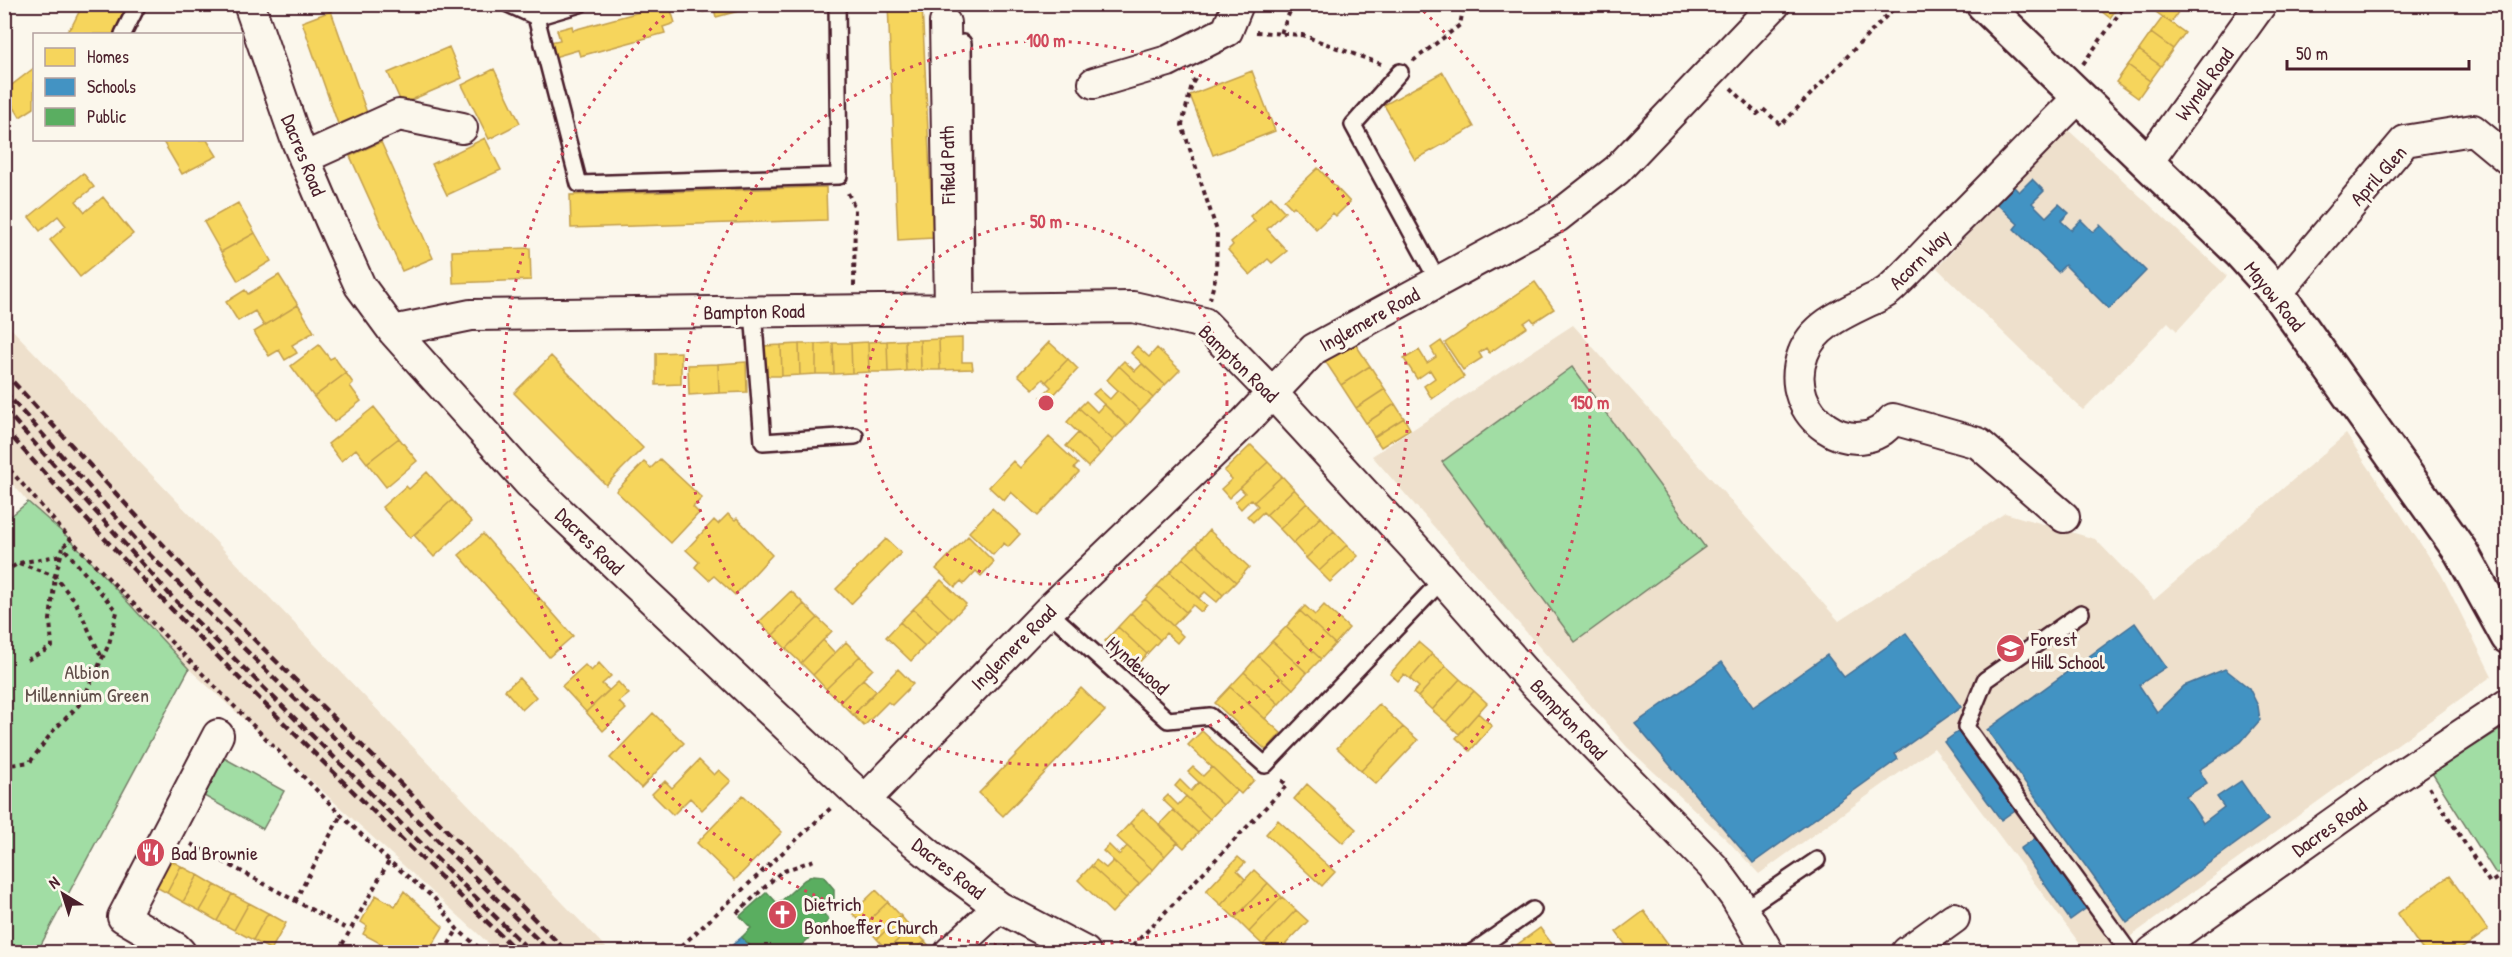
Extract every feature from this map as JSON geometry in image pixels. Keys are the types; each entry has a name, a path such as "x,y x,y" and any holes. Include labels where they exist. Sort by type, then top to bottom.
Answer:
{"street":[{"name":"Dacres Road","path":"249,4 258,35 304,158 360,286 393,331 528,483 859,794 936,860 999,907 1085,952"},
{"name":"Inglemere Road","path":"859,794 1144,520 1314,349 1557,216 1617,170 1775,4"},
{"name":"Mayow Road","path":"1983,4 2240,252 2277,293 2461,552 2508,637"},
{"name":"Wynell Road","path":"2147,162 2261,4"},
{"path":"1094,83 1168,61 1233,18"},
{"name":"Fifield Path","path":"954,33 958,308"},
{"name":"Acorn Way","path":"2064,517 1978,444 1893,419 1883,431 1865,437 1832,431 1813,418 1805,407 1798,381 1803,353 1820,329 1842,314 1887,292 2072,92"},
{"path":"304,158 399,115 462,128"},
{"name":"April Glen","path":"2277,293 2405,141 2473,130 2508,159"},
{"name":"Bampton Road","path":"393,331 471,315 854,309 1133,307 1204,323 1272,393 1443,579 1533,682 1714,868 1768,952"},
{"name":"Dacres Road","path":"2152,952 2508,704"},
{"path":"180,952 123,916 218,735"},
{"path":"950,952 999,907"},
{"path":"1906,952 1954,918"}],"lane":[{"path":"124,33 138,4"},
{"path":"508,4 536,17 580,4"},
{"path":"536,17 579,184 839,176 837,4"},
{"path":"1400,72 1353,125 1438,281"},
{"path":"753,311 763,442 855,436"},
{"path":"1265,765 1443,579"},
{"name":"Hyndewood","path":"1048,611 1168,720 1210,716 1265,765"},
{"path":"2081,613 1985,680 1966,727 2129,952"},
{"path":"1743,910 1817,860"},
{"path":"1473,952 1533,910"}],"path":[{"path":"1281,33 1293,4"},
{"path":"1233,18 1281,33 1302,35 1400,72 1460,25 1464,4"},
{"path":"1714,70 1757,114 1763,108 1781,125 1898,4"},
{"path":"2072,92 2126,4"},
{"path":"1198,75 1192,84 1182,125 1217,231 1216,275 1204,323"},
{"path":"839,176 855,207 854,309"},
{"path":"4,463 71,540 341,815 389,861 435,898 457,929 484,952"},
{"path":"27,660 52,647 50,620 56,576 63,547 71,540"},
{"path":"4,766 30,762 53,731 81,703 109,644 117,612 63,547"},
{"path":"4,572 19,563 62,555"},
{"path":"19,563 56,576 76,603 102,658"},
{"path":"1127,952 1287,785 1265,765"},
{"path":"2416,766 2490,883 2508,871"},
{"path":"675,952 859,794"},
{"path":"295,901 341,815"},
{"path":"168,832 349,930"},
{"path":"737,913 781,872 817,858"},
{"path":"338,952 389,861"},
{"path":"444,952 457,929"}],"shaded area":[{"path":"2066,128 2227,276 2177,331 2168,322 2083,410 1937,268"},
{"path":"4,321 610,952 498,952 189,669 28,502 5,475"},
{"name":"Forest Hill School","path":"1573,325 1839,621 2005,513 2095,539 2154,600 2346,434 2441,574 2492,676 2109,952 2086,952 1934,748 1759,874 1727,840 1627,747 1372,456"}],"green space":[{"path":"1572,367 1705,547 1575,642 1442,462"},
{"name":"Albion Millennium Green","path":"28,502 71,540 189,669 37,952 5,952 5,521"},
{"path":"2507,725 2507,866 2496,874 2432,773"},
{"path":"224,758 284,791 263,829 204,796"}],"building: Homes":[{"path":"83,4 128,4 114,33 66,33"},
{"path":"657,4 669,4 675,23 663,27 665,33 580,56 578,50 554,57 550,42 560,40 557,30 572,26 573,30 658,7"},
{"path":"701,4 765,4 716,17 714,9 703,12"},
{"path":"888,4 922,4 933,238 898,240"},
{"path":"2098,4 2120,4 2110,18 2096,7"},
{"path":"2145,4 2174,4 2180,9 2171,23"},
{"path":"331,11 367,113 338,124 302,22"},
{"path":"2163,17 2185,33 2173,49 2151,33"},
{"path":"2151,33 2173,49 2161,66 2139,50"},
{"path":"449,47 462,78 402,104 388,73"},
{"path":"2139,50 2161,66 2150,81 2128,65"},
{"path":"2128,65 2150,81 2138,98 2116,82"},
{"path":"33,69 33,109 20,117 4,91"},
{"path":"494,69 520,123 489,139 462,85"},
{"path":"1252,71 1275,131 1213,155 1190,95"},
{"path":"1443,72 1474,127 1415,160 1384,105"},
{"path":"485,138 501,170 447,195 432,164"},
{"path":"163,141 208,141 217,156 182,174"},
{"path":"381,142 433,258 402,271 350,156"},
{"path":"1318,168 1350,202 1336,216 1333,213 1316,229 1294,206 1292,208 1284,200"},
{"path":"83,173 94,187 76,201 85,212 103,197 133,234 80,277 50,240 66,226 58,216 40,231 29,217"},
{"path":"826,187 827,220 571,228 570,195"},
{"path":"1271,197 1285,212 1267,229 1287,251 1272,263 1268,259 1250,275 1228,250 1233,245 1231,242 1255,221 1250,216"},
{"path":"238,203 255,233 221,252 204,222"},
{"path":"255,233 271,261 238,281 221,252"},
{"path":"530,248 531,280 453,283 452,251"},
{"path":"279,275 298,305 264,326 255,311 238,321 226,302 245,290 248,294"},
{"path":"1535,282 1554,309 1534,322 1531,318 1524,323 1527,327 1489,353 1486,348 1479,353 1482,358 1463,370 1445,343"},
{"path":"298,305 314,332 292,345 297,353 285,360 279,350 269,356 254,332"},
{"path":"962,338 962,362 972,362 973,369 940,370 939,339"},
{"path":"939,339 940,370 921,370 920,340"},
{"path":"1352,339 1370,366 1341,385 1323,358"},
{"path":"905,340 920,340 921,370 906,371"},
{"path":"905,340 906,371 888,372 887,341"},
{"path":"887,341 888,372 869,372 868,342"},
{"path":"1441,341 1464,377 1432,399 1424,386 1435,378 1430,370 1417,379 1404,359 1419,350 1427,363 1436,357 1431,348"},
{"path":"868,342 869,372 852,373 851,343"},
{"path":"1049,342 1068,359 1046,382 1043,379 1033,389 1018,375"},
{"path":"833,343 851,343 852,373 834,374"},
{"path":"833,343 834,374 816,374 816,344"},
{"path":"799,344 816,344 816,374 800,375"},
{"path":"799,344 800,375 782,376 781,345"},
{"path":"319,345 330,359 334,357 346,373 314,397 291,366"},
{"path":"781,345 782,376 764,376 763,346"},
{"path":"1137,346 1149,357 1157,348 1180,370 1165,385 1131,353"},
{"path":"681,352 681,384 656,385 656,353"},
{"path":"551,356 643,448 606,485 514,393"},
{"path":"1068,359 1078,369 1046,403 1041,397 1051,387 1046,382"},
{"path":"1124,361 1135,371 1142,364 1165,385 1153,398 1119,366"},
{"path":"746,362 747,392 719,393 718,364"},
{"path":"718,364 719,393 689,395 688,365"},
{"path":"1119,366 1153,398 1140,411 1107,380"},
{"path":"1370,366 1385,389 1356,408 1341,385"},
{"path":"346,373 353,383 350,386 361,401 334,422 314,397"},
{"path":"1099,389 1110,399 1118,390 1140,411 1127,426 1093,394"},
{"path":"1385,389 1395,404 1366,423 1356,408"},
{"path":"1086,401 1097,412 1104,404 1127,426 1113,440 1079,408"},
{"path":"1395,404 1404,418 1374,437 1366,423"},
{"path":"374,407 399,438 367,463 356,449 341,461 328,444"},
{"path":"1079,408 1113,440 1100,454 1067,422"},
{"path":"1404,418 1410,429 1381,447 1374,437"},
{"path":"1078,433 1100,454 1088,467 1066,446"},
{"path":"1049,437 1078,464 1074,468 1079,472 1038,516 1011,492 1004,501 989,487 1013,461 1020,468"},
{"path":"399,438 417,461 386,487 367,463"},
{"path":"1251,445 1268,462 1229,498 1221,489 1232,479 1224,471"},
{"path":"660,459 702,498 693,507 699,513 671,543 616,491 644,462 651,468"},
{"path":"1268,462 1282,476 1254,502 1251,499 1241,509 1235,502 1245,493 1240,488"},
{"path":"427,472 452,500 410,538 382,507 406,486 409,489"},
{"path":"1282,476 1294,489 1266,515 1263,512 1253,522 1247,516 1258,506 1254,502"},
{"path":"1294,489 1307,503 1280,529 1266,515"},
{"path":"452,500 472,522 434,557 414,535"},
{"path":"1307,503 1321,517 1293,543 1280,529"},
{"path":"992,508 1020,534 1008,547 1004,543 993,555 969,532"},
{"path":"728,514 735,520 737,518 772,555 735,595 714,576 709,580 695,567 699,562 686,550 714,520 718,524"},
{"path":"1321,517 1334,531 1306,558 1293,543"},
{"path":"1209,530 1249,567 1236,582 1196,545"},
{"path":"1334,531 1347,545 1319,571 1306,558"},
{"path":"483,534 573,636 549,657 459,555"},
{"path":"968,536 994,562 981,576 976,571 964,584 961,581 955,587 936,569"},
{"path":"886,539 901,553 851,604 836,589"},
{"path":"1196,545 1236,582 1223,595 1183,558"},
{"path":"1347,545 1358,556 1330,582 1319,571"},
{"path":"1183,558 1223,595 1217,602 1205,592 1199,598 1170,572"},
{"path":"1170,572 1207,606 1201,612 1193,605 1186,612 1157,586"},
{"path":"941,580 966,604 952,619 927,595"},
{"path":"1157,586 1186,612 1173,626 1145,599"},
{"path":"791,591 804,604 773,635 759,622"},
{"path":"927,595 952,619 938,633 913,609"},
{"path":"1145,599 1183,636 1177,643 1166,633 1160,640 1131,613"},
{"path":"804,604 818,618 786,649 773,635"},
{"path":"1324,605 1349,628 1335,644 1300,611 1305,606 1315,615"},
{"path":"913,609 938,633 925,646 900,622"},
{"path":"1300,611 1335,644 1321,659 1286,627"},
{"path":"1131,613 1160,640 1147,654 1118,627"},
{"path":"818,618 832,631 801,663 786,649"},
{"path":"900,622 925,646 911,661 886,637"},
{"path":"1118,627 1147,654 1134,668 1105,641"},
{"path":"1286,627 1321,659 1307,673 1272,641"},
{"path":"823,640 835,653 813,675 801,663"},
{"path":"1272,641 1307,673 1293,689 1258,656"},
{"path":"846,642 860,656 826,689 813,675"},
{"path":"1418,642 1432,654 1410,679 1404,674 1398,681 1390,674"},
{"path":"1432,654 1446,666 1418,697 1413,693 1419,687 1410,679"},
{"path":"860,656 873,669 840,702 826,689"},
{"path":"1258,656 1293,689 1279,704 1244,672"},
{"path":"599,663 611,676 602,684 609,690 586,712 562,686 585,665 591,671"},
{"path":"1446,666 1460,679 1432,710 1418,697"},
{"path":"898,669 913,684 892,705 888,702 864,726 853,715"},
{"path":"1244,672 1279,704 1265,719 1230,687"},
{"path":"519,678 536,697 522,710 505,690"},
{"path":"863,679 876,691 853,715 840,702"},
{"path":"1460,679 1474,691 1446,722 1432,710"},
{"path":"618,682 629,694 619,702 626,709 603,731 586,712"},
{"path":"1230,687 1281,733 1266,750 1215,703"},
{"path":"1081,688 1105,711 1003,816 979,793"},
{"path":"1474,691 1487,703 1459,734 1446,722"},
{"path":"1379,704 1403,727 1361,771 1337,748"},
{"path":"653,713 684,743 641,788 610,758"},
{"path":"1478,713 1492,726 1470,751 1456,738"},
{"path":"1403,727 1418,740 1376,784 1361,771"},
{"path":"1202,731 1254,780 1241,794 1188,745"},
{"path":"699,760 714,775 719,770 731,781 702,810 690,798 673,815 652,794 665,781 672,788"},
{"path":"1193,767 1203,776 1212,767 1237,791 1223,805 1188,772"},
{"path":"1180,780 1191,791 1199,782 1223,805 1210,819 1175,786"},
{"path":"1307,784 1356,829 1343,843 1294,799"},
{"path":"743,795 782,832 735,880 697,843"},
{"path":"1168,795 1178,805 1186,796 1210,819 1198,833 1163,800"},
{"path":"1143,809 1178,842 1165,856 1130,823"},
{"path":"1173,810 1198,833 1184,848 1159,825"},
{"path":"1278,820 1335,872 1322,886 1266,834"},
{"path":"1130,823 1165,856 1153,870 1117,837"},
{"path":"1109,845 1119,855 1127,846 1153,870 1139,884 1103,851"},
{"path":"161,855 181,866 167,893 147,882"},
{"path":"1238,857 1245,863 1237,871 1245,879 1221,905 1206,891"},
{"path":"1096,860 1106,868 1113,861 1139,884 1126,898 1091,866"},
{"path":"181,866 198,875 183,902 167,893"},
{"path":"1091,866 1126,898 1112,913 1078,880"},
{"path":"1254,870 1268,883 1235,918 1221,905"},
{"path":"198,875 215,885 200,911 183,902"},
{"path":"2449,876 2488,930 2457,952 2424,952 2397,914"},
{"path":"1268,883 1282,897 1249,932 1235,918"},
{"path":"215,885 232,894 217,921 200,911"},
{"path":"876,890 888,902 864,925 852,913"},
{"path":"404,891 443,927 428,952 375,951 380,943 363,934 367,926 361,922 376,895 395,906"},
{"path":"232,894 249,903 234,930 217,921"},
{"path":"1282,897 1296,910 1263,945 1249,932"},
{"path":"888,902 901,916 877,939 864,925"},
{"path":"249,903 268,913 253,940 234,930"},
{"path":"1296,910 1308,921 1278,952 1270,952 1263,945"},
{"path":"1644,911 1674,952 1631,952 1616,932"},
{"path":"268,913 286,923 271,950 253,940"},
{"path":"901,916 911,928 887,950 877,939"},
{"path":"911,928 925,941 913,952 887,950"},
{"path":"1540,928 1558,952 1507,952"},
{"path":"925,941 934,952 913,952"}],"building: Schools":[{"path":"2032,179 2044,191 2032,203 2046,217 2059,204 2069,213 2061,221 2071,230 2081,220 2093,232 2100,225 2146,271 2109,309 2065,265 2058,272 2014,229 2018,224 1996,203 2013,186 2019,192"},
{"path":"2135,623 2166,667 2139,685 2157,712 2184,686 2225,669 2249,688 2258,706 2260,720 2241,742 2199,770 2207,783 2186,797 2203,823 2224,807 2217,797 2241,781 2268,820 2127,923 1987,730"},
{"path":"1906,633 1961,707 1895,754 1898,759 1753,863 1635,724 1722,662 1753,707 1827,655 1844,677"},
{"path":"1959,731 2015,810 2001,820 1944,742"},
{"path":"2037,837 2088,907 2070,920 2020,849"},
{"path":"742,937 756,952 724,952"}],"building: Public":[{"name":"Dietrich Bonhoeffer Church","path":"813,875 823,876 834,889 834,898 830,907 823,913 829,920 794,952 756,952 742,937 751,928 740,916 767,892 778,904 804,880"}],"railway":[{"path":"4,372 215,601 567,952"},
{"path":"4,391 148,553 550,952"},
{"path":"4,409 172,597 531,952"},
{"path":"4,428 128,564 192,630 321,760 518,952"}],"place":[{"name":"Forest Hill School","path":"2010,649"},
{"name":"Bad Brownie","path":"150,852"},
{"name":"Dietrich Bonhoeffer Church","path":"783,914"}]}
